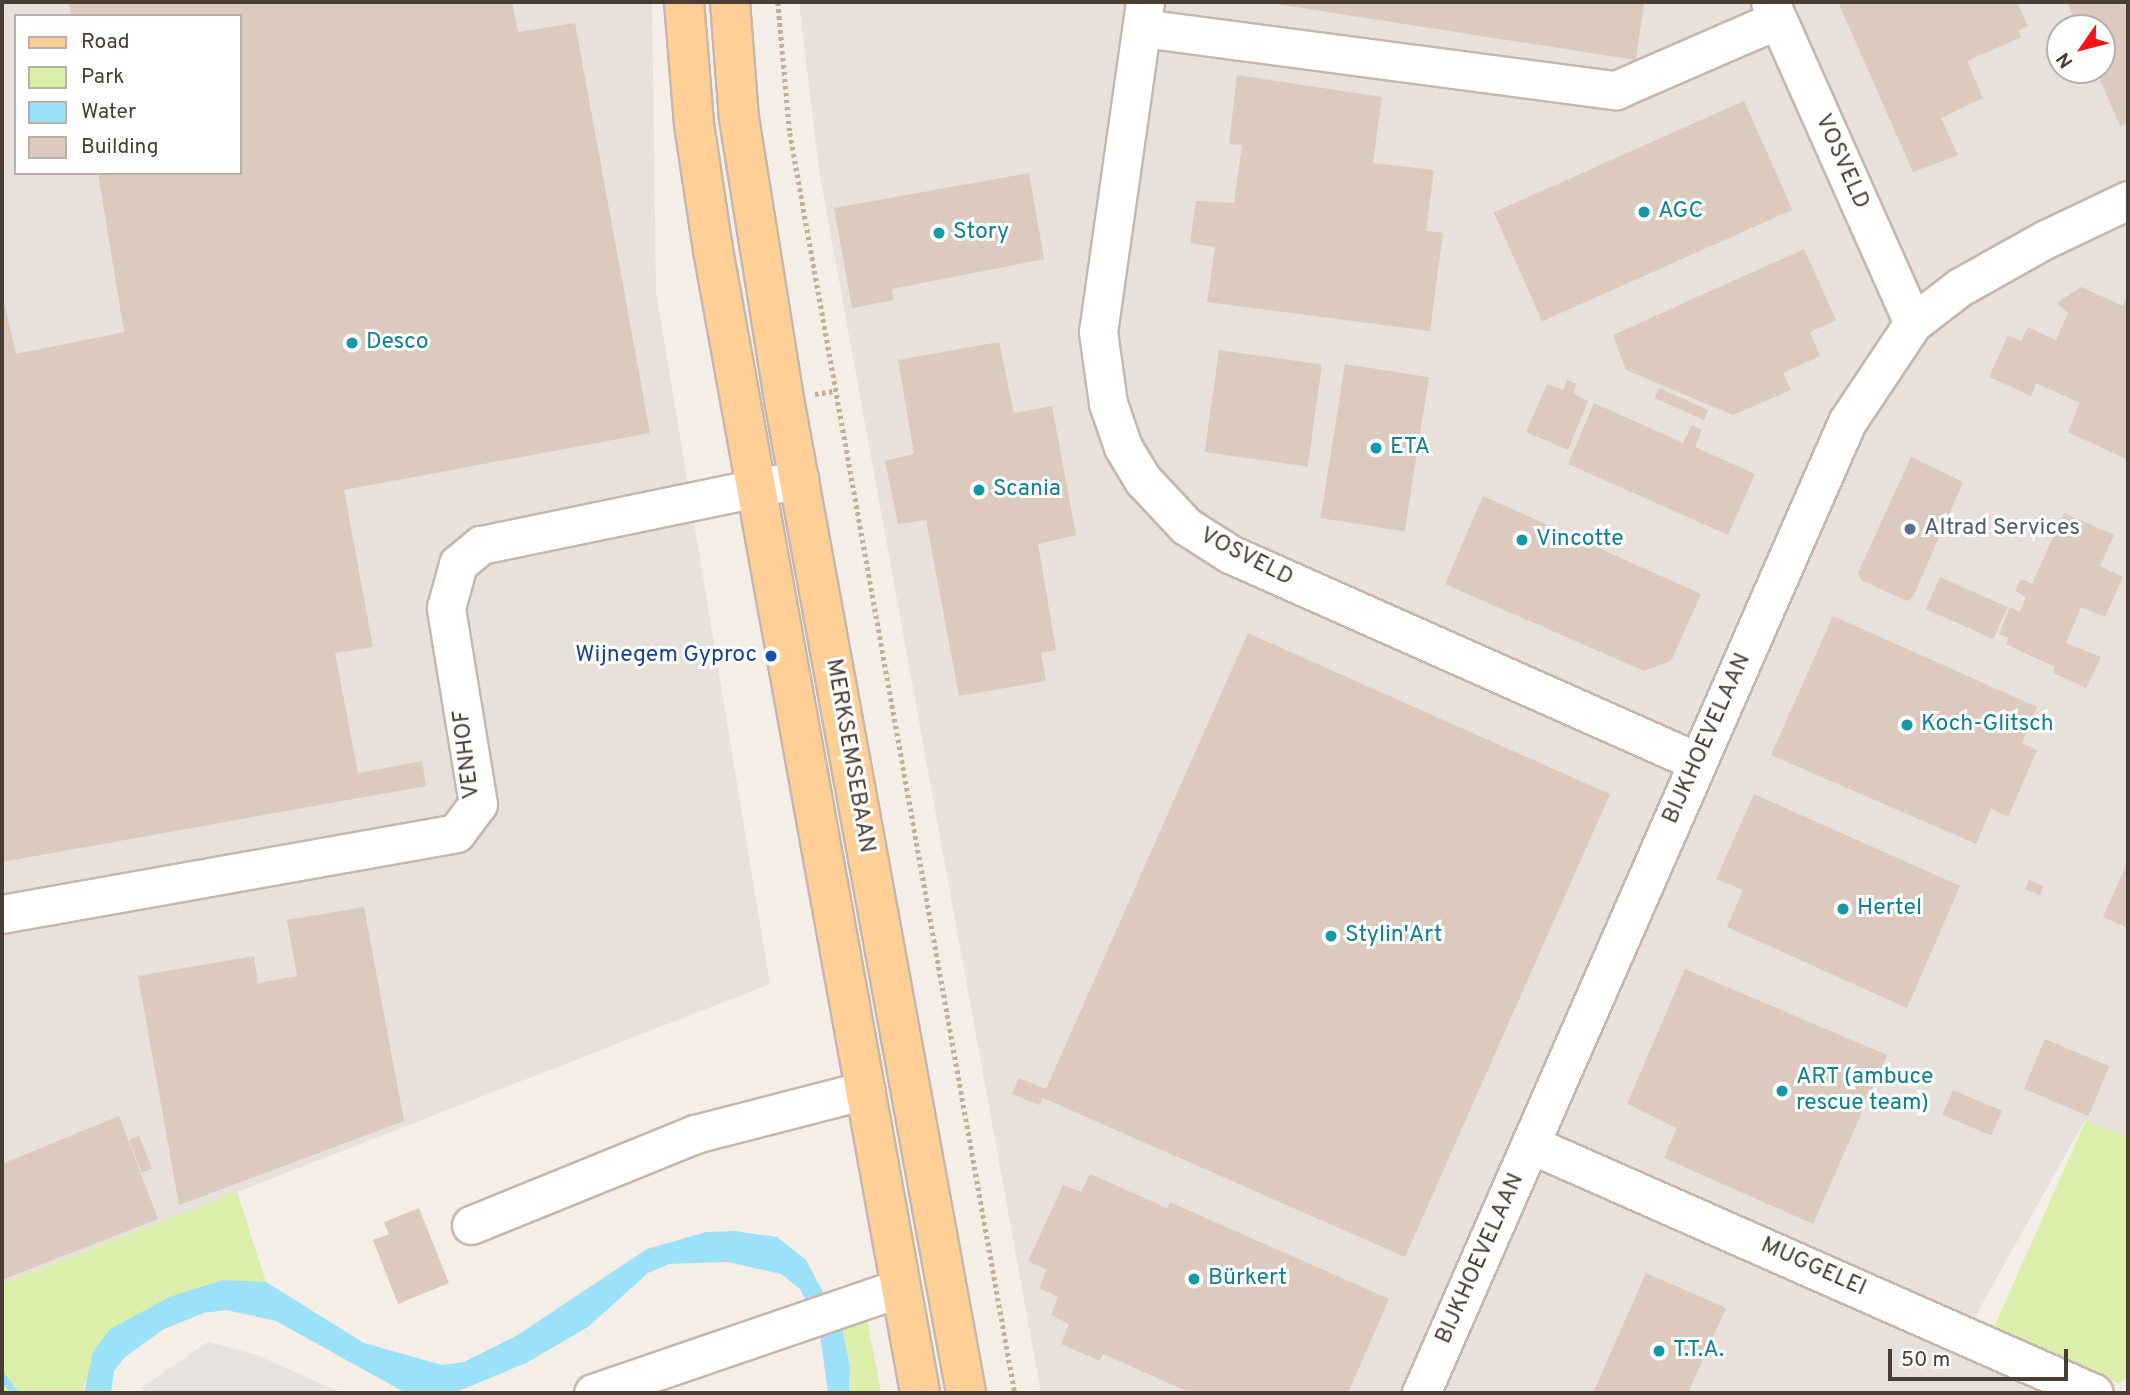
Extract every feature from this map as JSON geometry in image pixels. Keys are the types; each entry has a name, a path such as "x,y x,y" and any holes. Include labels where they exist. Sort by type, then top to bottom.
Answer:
{"main road":[{"name":"MERKSEMSEBAAN","path":"684,2 694,124 756,488 920,1393"},
{"name":"MERKSEMSEBAAN","path":"730,2 739,118 799,479 966,1393"}],"street":[{"path":"1144,15 1616,90 1774,11"},
{"name":"VOSVELD","path":"1774,11 1913,323"},
{"name":"VOSVELD","path":"1144,15 1098,332 1108,403 1123,447 1143,480 1186,526 1230,554 1698,762"},
{"path":"694,124 739,118"},
{"name":"BIJKHOEVELAAN","path":"1421,1393 1847,422 1913,323 1971,281 2128,200"},
{"name":"VENHOF","path":"2,915 456,833 478,804 446,608 458,564 481,545 799,479"},
{"path":"471,1225 695,1134 865,1090"},
{"name":"MUGGELEI","path":"1532,1145 2094,1393"},
{"path":"593,1391 900,1287"}],"path":[{"path":"778,2 790,133 1015,1393"}],"shaded area":[{"path":"2,2 652,2 656,291 770,984 2,1284"},
{"path":"799,2 2128,2 2128,1138 2085,1120 1958,1347 2038,1393 1041,1393 819,170"},
{"path":"208,1342 257,1355 342,1393 144,1393 141,1388"}],"green space":[{"path":"2086,1120 2128,1138 2128,1375 2120,1384 1994,1327"},
{"path":"237,1192 266,1282 223,1280 148,1308 84,1383 84,1393 2,1393 2,1284"},
{"path":"867,1319 881,1393 849,1393 850,1366 842,1328"}],"water":[{"path":"735,1231 777,1237 806,1260 842,1328 850,1366 849,1393 828,1393 819,1327 800,1289 781,1274 728,1262 669,1264 648,1273 588,1327 526,1363 456,1392 404,1392 276,1321 226,1310 204,1313 164,1329 125,1357 114,1371 111,1393 84,1393 93,1352 109,1330 169,1297 223,1280 266,1282 364,1343 442,1365 464,1362 516,1336 647,1249 706,1232"}],"building":[{"name":"Desco","path":"69,2 512,2 518,32 575,23 650,433 344,490 373,647 335,653 358,773 422,761 426,786 2,862 2,294 16,354 124,332 98,175 242,175 242,14 71,14"},
{"path":"1263,2 1644,2 1636,60"},
{"path":"1838,2 2017,2 2028,26 2018,31 2021,37 1967,61 1983,98 1941,118 1958,155 1913,172"},
{"path":"2067,2 2128,2 2128,123 2120,126 2102,84 2116,84 2116,14 2072,14"},
{"path":"1237,75 1382,97 1373,163 1434,170 1426,231 1443,233 1430,331 1207,302 1215,247 1190,243 1196,201 1234,203 1242,145 1229,144"},
{"name":"AGC","path":"1744,101 1792,210 1542,321 1494,212"},
{"name":"Story","path":"1029,173 1044,259 892,289 894,300 852,308 834,208"},
{"path":"1804,249 1836,320 1810,332 1820,356 1783,373 1791,390 1733,415 1626,370 1613,335"},
{"path":"2081,287 2123,306 2128,294 2128,460 2068,432 2080,403 2036,383 2031,396 1989,377 2008,335 2021,341 2028,327 2056,340 2068,313 2057,303"},
{"name":"Scania","path":"999,342 1014,413 1052,406 1076,535 1038,544 1056,650 1041,653 1046,681 959,696 926,520 898,524 885,461 914,454 898,360"},
{"path":"1219,350 1322,364 1308,466 1205,452"},
{"name":"ETA","path":"1345,364 1429,377 1405,531 1321,518"},
{"path":"1567,380 1577,384 1573,393 1588,401 1568,450 1526,432 1547,384 1563,390"},
{"path":"1659,388 1708,410 1704,420 1655,398"},
{"path":"1594,403 1683,443 1692,425 1702,430 1695,447 1755,474 1728,535 1568,464"},
{"name":"Altrad Services","path":"1911,457 1963,482 1913,597 1907,601 1861,580 1858,573"},
{"name":"Vincotte","path":"1483,496 1701,594 1671,661 1644,671 1445,584"},
{"path":"2064,513 2114,535 2100,566 2123,577 2105,617 2081,607 2066,643 2101,657 2086,688 2053,673 2055,667 2006,644 2009,638 1999,634 2010,607 2020,612 2026,597 2015,591 2021,579 2032,584"},
{"path":"1940,577 2008,607 1993,639 1926,609"},
{"name":"Koch-Glitsch","path":"1833,616 2037,707 2022,743 2037,750 2008,817 1991,809 1976,844 1771,755"},
{"name":"Stylin'Art","path":"1248,633 1610,794 1405,1257 1043,1098 1039,1105 1012,1094 1019,1078 1046,1089"},
{"name":"Hertel","path":"1754,794 1960,886 1907,1008 1727,927 1743,890 1716,879"},
{"path":"2128,861 2128,928 2103,917"},
{"path":"2029,880 2044,886 2040,895 2025,889"},
{"path":"364,907 404,1121 179,1205 138,976 254,956 258,983 297,976 287,920"},
{"name":"ART (ambuce rescue team)","path":"1685,969 1887,1055 1813,1224 1664,1158 1677,1128 1627,1104"},
{"path":"2045,1039 2109,1066 2088,1116 2024,1089"},
{"path":"1953,1090 2002,1111 1991,1136 1942,1115"},
{"path":"119,1116 158,1219 2,1280 2,1164"},
{"path":"139,1136 152,1168 142,1173 129,1140"},
{"name":"Bürkert","path":"1090,1174 1167,1208 1170,1202 1389,1299 1348,1393 1191,1393 1103,1354 1100,1361 1061,1344 1069,1324 1051,1315 1058,1297 1039,1288 1047,1270 1028,1261 1063,1185 1081,1192"},
{"path":"419,1208 449,1283 398,1304 373,1240 389,1234 384,1222"},
{"name":"T.T.A.","path":"1646,1273 1726,1308 1688,1393 1593,1393"}],"waterway":[{"path":"2,1376 15,1393"}],"place":[{"name":"AGC","path":"1644,212"},
{"name":"Story","path":"939,233"},
{"name":"Desco","path":"352,343"},
{"name":"ETA","path":"1376,448"},
{"name":"Scania","path":"979,490"},
{"name":"Altrad Services","path":"1910,529"},
{"name":"Vincotte","path":"1522,540"},
{"name":"Wijnegem Gyproc","path":"771,656"},
{"name":"Koch-Glitsch","path":"1907,725"},
{"name":"Hertel","path":"1843,909"},
{"name":"Stylin'Art","path":"1331,936"},
{"name":"ART (ambuce rescue team)","path":"1782,1091"},
{"name":"Bürkert","path":"1194,1279"},
{"name":"T.T.A.","path":"1659,1351"}]}
